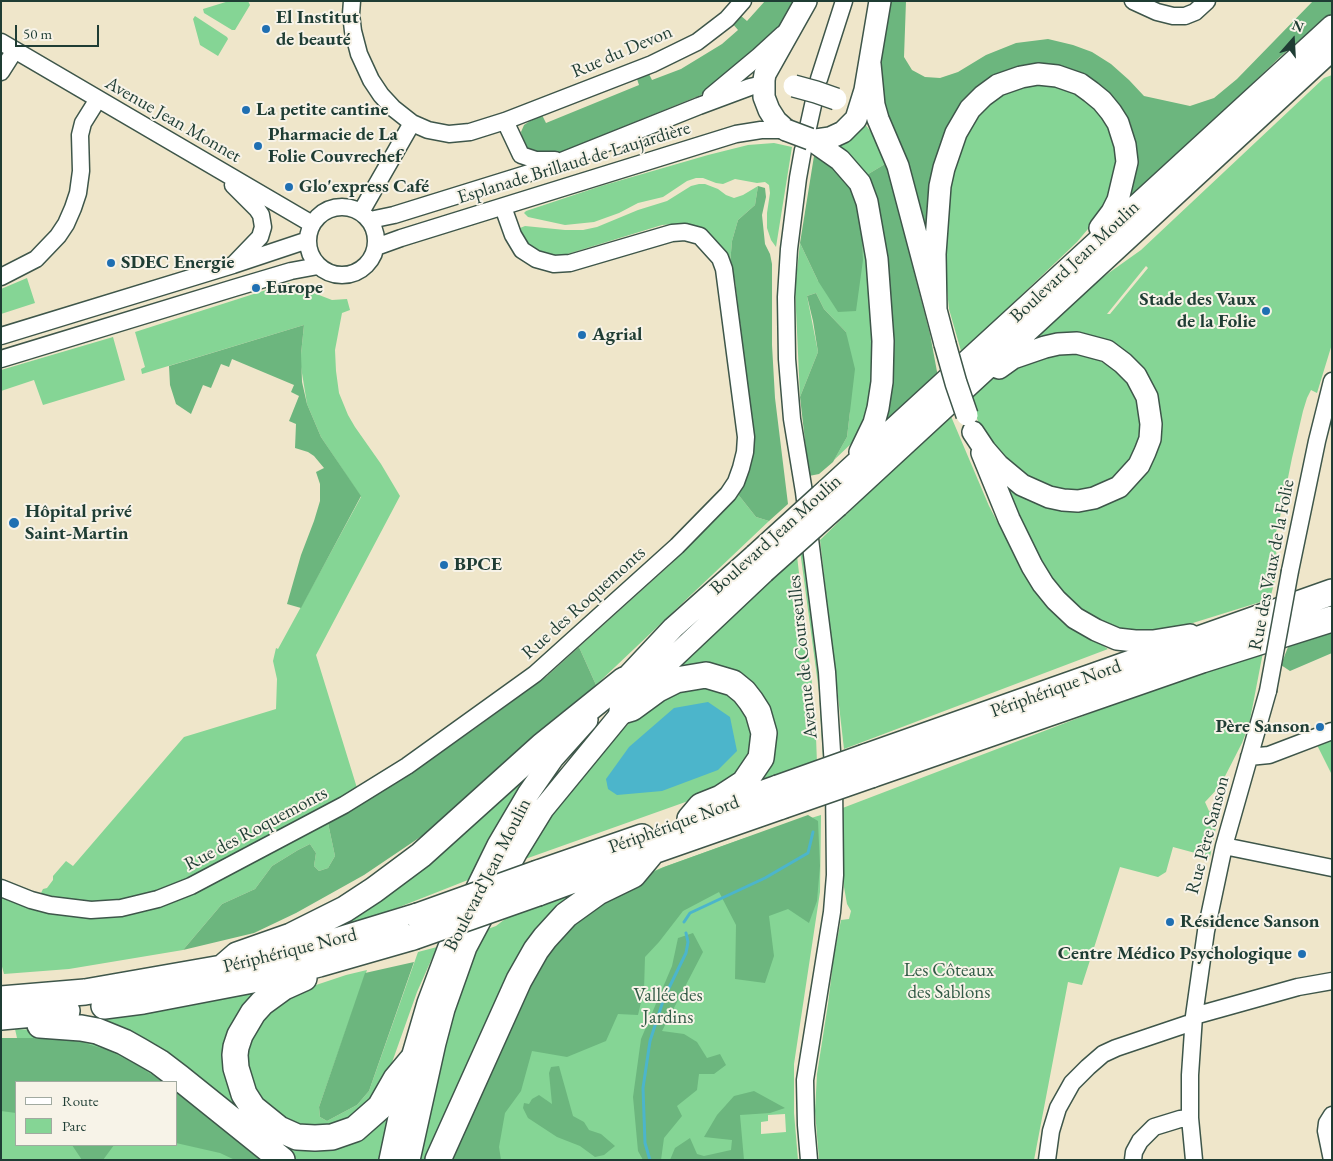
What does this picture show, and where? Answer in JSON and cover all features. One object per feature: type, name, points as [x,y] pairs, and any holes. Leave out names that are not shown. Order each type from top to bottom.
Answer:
[{"type":"highway","name":"Périphérique Nord","points":[[538,883],[653,851],[780,797],[868,766],[1215,632],[1332,592]]},
{"type":"highway","name":"Périphérique Nord","points":[[868,766],[1332,619]]},
{"type":"highway","points":[[622,712],[632,708],[658,689],[676,680],[706,674],[733,683],[751,701],[762,724],[764,742],[761,758],[744,783],[721,798],[701,806],[690,819]]},
{"type":"highway","points":[[222,968],[237,955],[291,936],[345,909],[393,877],[421,855],[542,746],[624,680]]},
{"type":"highway","name":"Périphérique Nord","points":[[1,1017],[144,1001],[263,978],[336,959],[416,926],[538,883],[690,819],[780,797]]},
{"type":"highway","points":[[438,1160],[519,980],[545,938],[578,905],[617,882],[633,875],[653,851]]},
{"type":"highway","name":"Périphérique Nord","points":[[1,999],[85,992],[222,968],[416,926]]},
{"type":"highway","points":[[336,959],[322,973],[284,987],[262,1003],[253,1013],[240,1035],[235,1055],[236,1068],[240,1085],[253,1108],[279,1130],[288,1134],[315,1138],[344,1134],[355,1129],[380,1107],[396,1079],[411,1061]]},
{"type":"highway","points":[[1,1017],[29,1024],[97,1031],[124,1042],[166,1068],[282,1160]]},
{"type":"main road","points":[[800,136],[830,138],[843,132],[850,126],[859,112],[870,64],[880,1]]},
{"type":"main road","points":[[802,8],[765,74],[763,84],[764,97],[768,110],[800,136],[840,160],[852,172],[860,183],[867,202],[877,258],[883,341],[882,382],[874,423],[856,461]]},
{"type":"main road","name":"Boulevard Jean Moulin","points":[[409,1160],[424,1087],[438,1035],[466,947],[520,846],[543,809],[574,770],[622,712],[821,494],[1332,26]]},
{"type":"main road","points":[[759,564],[838,506],[1332,50]]},
{"type":"main road","points":[[870,64],[874,105],[898,166],[956,383],[970,424],[1009,519],[1032,566],[1056,600],[1076,618],[1096,630],[1117,638],[1153,641],[1215,632]]},
{"type":"main road","points":[[936,310],[935,254],[940,186],[956,133],[970,109],[983,96],[998,85],[1021,77],[1038,74],[1057,76],[1085,88],[1102,100],[1111,112],[1118,123],[1125,144],[1127,162],[1118,200],[1112,212],[1072,265]]},
{"type":"main road","points":[[763,84],[777,83],[794,86],[836,99],[859,112],[888,144]]},
{"type":"main road","points":[[953,399],[1013,358],[1045,347],[1077,343],[1107,352],[1123,362],[1136,376],[1147,397],[1151,424],[1150,439],[1139,465],[1119,487],[1094,498],[1078,501],[1049,497],[1022,485],[998,466],[970,424]]},
{"type":"main road","name":"Boulevard Jean Moulin","points":[[390,1160],[411,1061],[428,1003],[452,939],[498,846],[528,794],[553,758],[673,628],[759,564]]},
{"type":"street","name":"Rue du Devon","points":[[352,1],[353,31],[362,63],[371,80],[393,108],[412,123],[428,130],[449,134],[470,132],[505,121],[652,64],[697,42],[727,19],[743,1]]},
{"type":"street","points":[[820,79],[844,1]]},
{"type":"street","points":[[1133,1],[1157,12],[1173,16],[1185,16],[1195,12],[1208,1]]},
{"type":"street","points":[[699,106],[777,40],[802,8]]},
{"type":"street","name":"Avenue Jean Monnet","points":[[1,72],[8,46],[223,172],[310,232]]},
{"type":"street","name":"Esplanade Brillaud de Laujardière","points":[[365,216],[394,215],[499,183],[568,159],[699,106],[763,84]]},
{"type":"street","name":"Avenue de Courseulles","points":[[809,1160],[805,1117],[805,1080],[832,912],[835,875],[834,784],[827,672],[804,492],[792,419],[787,359],[786,297],[800,136],[815,96]]},
{"type":"street","points":[[1,277],[36,259],[58,236],[66,224],[78,193],[81,171],[80,135],[83,123],[98,99]]},
{"type":"street","points":[[505,121],[521,155],[536,160],[568,159]]},
{"type":"street","points":[[365,216],[412,123]]},
{"type":"street","name":"Esplanade Brillaud de Laujardière","points":[[376,247],[736,134],[756,131],[800,136]]},
{"type":"street","points":[[223,172],[230,182],[257,209],[263,227],[260,237],[233,265]]},
{"type":"street","name":"Rue des Roquemonts","points":[[1,888],[31,900],[50,905],[91,910],[122,908],[158,899],[191,886],[327,814],[407,766],[535,674],[678,546],[728,494],[736,482],[741,468],[746,437],[724,269],[720,258],[700,236],[685,232],[672,232],[570,263],[554,264],[536,259],[522,250],[513,235],[502,206]]},
{"type":"street","points":[[1,336],[233,265],[310,232],[325,211],[334,208],[343,207],[365,216],[376,232],[376,247],[368,265],[360,271],[342,276],[332,274],[318,266],[312,258],[309,250],[310,232]]},
{"type":"street","points":[[1,359],[291,271],[318,266]]},
{"type":"street","name":"Rue des Vaux de la Folie","points":[[1250,757],[1268,691],[1317,440],[1332,381]]},
{"type":"street","name":"Rue Père Sanson","points":[[1194,1160],[1190,1118],[1190,1075],[1194,1019],[1206,931],[1224,846],[1250,757],[1269,755],[1332,731]]},
{"type":"street","points":[[1224,846],[1332,868]]},
{"type":"street","points":[[1047,1160],[1051,1131],[1058,1108],[1072,1083],[1103,1054],[1194,1019],[1264,995],[1332,981]]},
{"type":"street","points":[[1332,1115],[1327,1123],[1326,1131],[1332,1160]]},
{"type":"street","points":[[1133,1160],[1134,1152],[1140,1141],[1154,1127],[1190,1118]]},
{"type":"green space","points":[[229,1],[248,1],[250,5],[235,30],[204,13],[203,9]]},
{"type":"green space","points":[[765,1],[798,1],[772,36],[744,62],[701,95],[554,155],[528,151],[524,145],[521,132],[524,125],[530,121],[542,115],[546,123],[639,85],[636,76],[648,72],[652,80],[681,69],[722,44],[738,30],[732,23],[740,15],[747,21]]},
{"type":"green space","points":[[887,1],[906,1],[904,57],[912,70],[925,77],[940,78],[958,72],[986,55],[1016,43],[1048,39],[1092,52],[1111,64],[1144,96],[1190,106],[1214,98],[1237,79],[1313,1],[1332,1],[1332,13],[1281,56],[1123,208],[1135,149],[1130,122],[1113,101],[1063,70],[958,111],[930,253],[877,84]]},
{"type":"green space","points":[[195,16],[227,37],[228,39],[218,56],[200,45],[193,19]]},
{"type":"green space","points":[[1332,75],[1332,344],[1317,393],[1311,390],[1303,411],[1278,527],[1272,541],[1275,542],[1278,568],[1270,599],[1167,631],[1127,631],[1098,621],[1076,606],[1056,588],[1007,494],[1016,488],[1109,500],[1156,445],[1130,356],[1020,346],[1075,297],[1141,250],[1324,78]],"holes":[[[1146,266],[1148,268],[1110,314],[1107,314]]]},
{"type":"green space","points":[[1065,83],[1113,122],[1120,154],[1115,191],[1104,210],[1077,242],[961,351],[949,309],[944,260],[949,181],[961,142],[980,108],[1010,86]]},
{"type":"green space","points":[[863,122],[882,149],[885,164],[865,176],[831,145]]},
{"type":"green space","points":[[774,143],[792,147],[776,247],[771,240],[767,228],[770,193],[769,185],[765,182],[757,183],[735,179],[723,184],[703,178],[696,178],[687,181],[663,197],[638,203],[619,213],[594,222],[565,225],[528,217],[524,213],[601,186],[708,155],[748,145]]},
{"type":"green space","points":[[814,156],[838,166],[862,206],[863,260],[856,311],[838,312],[818,281],[800,243]]},
{"type":"green space","points":[[885,164],[901,209],[938,377],[872,439],[887,394],[865,176]]},
{"type":"green space","points":[[705,184],[718,189],[734,198],[758,186],[755,205],[738,220],[732,241],[730,264],[722,248],[708,233],[685,225],[662,225],[561,256],[546,255],[531,248],[519,235],[520,228],[525,226],[565,230],[583,230],[597,227],[638,210],[667,201],[691,186]]},
{"type":"green space","points":[[758,186],[765,188],[766,197],[762,215],[765,244],[772,264],[772,345],[775,398],[788,504],[769,521],[756,517],[737,493],[749,470],[752,451],[751,414],[735,281],[730,264],[732,241],[738,220],[755,205]]},
{"type":"green space","points":[[862,206],[875,313],[873,392],[865,421],[854,441],[834,460],[847,437],[850,411],[846,332],[824,309],[816,293],[807,296],[818,352],[800,397],[795,288],[800,243],[818,281],[863,260]]},
{"type":"green space","points":[[27,278],[35,303],[1,314],[1,289]]},
{"type":"green space","points":[[288,283],[332,300],[347,299],[350,310],[342,313],[335,350],[339,393],[355,427],[381,464],[400,496],[316,655],[357,788],[228,860],[156,892],[102,902],[77,902],[40,895],[66,861],[73,866],[184,737],[276,709],[277,679],[273,661],[276,648],[278,649],[361,497],[321,437],[307,404],[301,367],[304,325],[142,374],[141,369],[145,367],[135,332]]},
{"type":"green space","points":[[816,293],[824,309],[846,332],[855,369],[847,437],[833,462],[819,474],[809,476],[800,397],[818,352],[807,296]]},
{"type":"green space","points":[[304,325],[301,354],[302,382],[307,404],[321,437],[361,496],[301,608],[287,604],[301,555],[320,501],[320,484],[316,472],[324,468],[314,456],[295,448],[296,424],[289,421],[299,396],[291,392],[294,385],[232,359],[229,367],[221,364],[211,388],[203,385],[191,414],[176,404],[170,385],[169,366]]},
{"type":"green space","points":[[113,337],[125,380],[43,405],[34,380],[1,391],[1,370]]},
{"type":"green space","points":[[1048,353],[1090,355],[1124,375],[1139,408],[1139,443],[1122,472],[1095,491],[1068,497],[1034,485],[1001,461],[981,430],[969,395],[1013,365]]},
{"type":"green space","points":[[950,414],[989,506],[1026,576],[1054,614],[1108,649],[844,749],[820,540]]},
{"type":"green space","points":[[737,493],[756,517],[769,521],[596,685],[579,647],[671,564]]},
{"type":"green space","points":[[802,549],[817,653],[826,759],[823,759],[819,692],[800,551]]},
{"type":"green space","points":[[797,556],[815,709],[817,764],[794,774],[751,783],[763,710],[678,673],[681,659]]},
{"type":"green space","points":[[1332,630],[1332,653],[1290,671],[1281,665],[1288,647],[1305,636]]},
{"type":"green space","points":[[579,647],[596,685],[447,819],[364,875],[296,913],[254,933],[183,950],[222,904],[255,889],[272,866],[298,850],[310,844],[316,853],[314,866],[319,871],[328,868],[335,856],[328,823],[405,777],[473,730],[547,676]]},
{"type":"green space","name":"Les Côteaux des Sablons","points":[[1264,647],[1249,725],[1220,786],[1205,802],[1209,811],[1220,807],[1210,857],[1173,847],[1166,872],[1158,877],[1120,867],[1082,985],[1068,982],[1034,1160],[819,1160],[815,1111],[817,1074],[834,955],[841,920],[849,919],[851,911],[847,904],[844,887],[840,809]]},
{"type":"green space","points":[[714,685],[739,701],[755,731],[746,766],[722,789],[514,863],[547,817],[615,737],[643,710],[669,691]]},
{"type":"green space","points":[[1332,740],[1332,775],[1317,745]]},
{"type":"green space","points":[[547,747],[473,878],[374,917],[326,932]]},
{"type":"green space","points":[[808,815],[818,821],[820,866],[817,901],[809,923],[788,909],[769,916],[774,956],[765,983],[735,979],[736,925],[719,892],[683,911],[645,957],[644,990],[638,1015],[618,1014],[606,1041],[567,1057],[532,1051],[521,1091],[505,1113],[499,1147],[501,1160],[442,1160],[522,984],[588,903],[664,867]]},
{"type":"green space","name":"Vallée des Jardins","points":[[821,815],[820,892],[794,1064],[794,1113],[798,1160],[442,1160],[618,886],[661,868],[742,839]],"holes":[[[785,1114],[786,1132],[761,1134],[761,1122],[768,1121],[768,1115]]]},
{"type":"green space","points":[[328,823],[335,856],[328,868],[319,871],[314,866],[316,853],[310,844],[298,850],[272,866],[255,889],[222,904],[183,950],[69,969],[4,974],[1,963],[1,895],[67,914],[206,887]]},
{"type":"green space","points":[[571,893],[575,901],[432,1160],[416,1160],[441,1049],[477,947],[485,930],[496,926],[509,916]]},
{"type":"green space","points":[[693,933],[703,952],[662,1031],[684,1034],[697,1042],[707,1058],[720,1054],[726,1065],[714,1074],[699,1074],[697,1090],[677,1106],[682,1116],[664,1138],[661,1160],[643,1160],[638,1151],[633,1097],[641,1039],[672,966],[678,938]]},
{"type":"green space","points":[[437,947],[417,992],[384,1085],[353,1120],[311,1130],[269,1111],[249,1081],[245,1054],[256,1025],[286,995],[367,970],[319,1107],[320,1117],[327,1121],[357,1105],[369,1091],[418,952]]},
{"type":"green space","points":[[414,962],[369,1091],[357,1105],[327,1121],[320,1117],[319,1107],[365,973]]},
{"type":"green space","points":[[269,988],[232,1079],[310,1144],[392,1099],[381,1160],[294,1160],[91,1020]]},
{"type":"green space","points":[[15,1029],[61,1031],[100,1040],[174,1081],[15,1081],[15,1146],[178,1146],[178,1084],[272,1160],[1,1160],[1,1038],[17,1038]]},
{"type":"green space","points":[[1,1038],[75,1040],[108,1050],[137,1065],[161,1081],[15,1081],[15,1113],[1,1111]]},
{"type":"green space","points":[[559,1066],[573,1116],[584,1122],[589,1130],[601,1134],[615,1146],[604,1155],[595,1157],[580,1146],[557,1137],[528,1118],[523,1108],[524,1103],[529,1104],[532,1099],[539,1095],[552,1104],[549,1073],[551,1067]]},
{"type":"green space","points":[[754,1091],[785,1108],[770,1113],[740,1115],[744,1160],[670,1160],[675,1148],[690,1138],[697,1154],[704,1156],[731,1150],[732,1140],[704,1137],[717,1115],[734,1096]]},
{"type":"green space","points":[[178,1094],[262,1160],[235,1160],[220,1153],[178,1143]]},
{"type":"green space","points":[[73,1146],[113,1146],[103,1160],[82,1160]]},
{"type":"water","points":[[708,702],[730,717],[737,751],[718,770],[662,791],[617,795],[608,789],[606,779],[629,747],[674,708]]},
{"type":"waterway","points":[[684,922],[690,913],[765,878],[808,853],[813,832]]},
{"type":"waterway","points":[[650,1160],[645,1143],[643,1088],[650,1041],[664,998],[686,953],[688,942],[686,933]]},
{"type":"place","name":"El Institut de beauté","points":[[266,29]]},
{"type":"place","name":"La petite cantine","points":[[246,110]]},
{"type":"place","name":"Pharmacie de La Folie Couvrechef","points":[[258,146]]},
{"type":"place","name":"Glo'express Café","points":[[289,187]]},
{"type":"place","name":"SDEC Energie","points":[[111,263]]},
{"type":"place","name":"Europe","points":[[256,288]]},
{"type":"place","name":"Stade des Vaux de la Folie","points":[[1266,311]]},
{"type":"place","name":"Agrial","points":[[582,335]]},
{"type":"place","name":"Hôpital privé Saint-Martin","points":[[14,523]]},
{"type":"place","name":"BPCE","points":[[444,565]]},
{"type":"place","name":"Père Sanson","points":[[1320,727]]},
{"type":"place","name":"Résidence Sanson","points":[[1170,922]]},
{"type":"place","name":"Centre Médico Psychologique","points":[[1302,954]]}]
